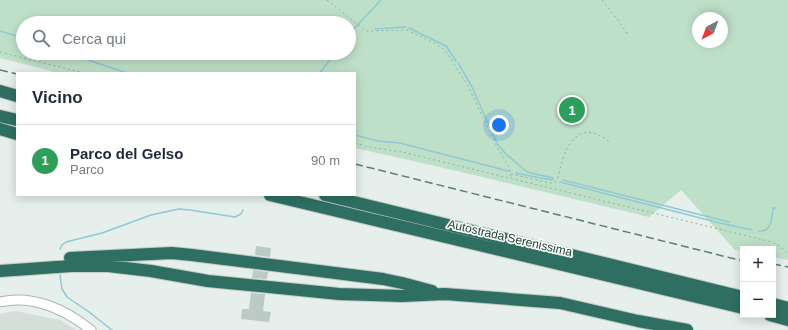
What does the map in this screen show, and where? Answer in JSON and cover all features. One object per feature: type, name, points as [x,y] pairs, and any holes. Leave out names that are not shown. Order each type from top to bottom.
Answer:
[{"type":"highway","points":[[0,91],[16,96]]},
{"type":"highway","points":[[0,116],[16,120]]},
{"type":"highway","points":[[0,129],[16,134]]},
{"type":"highway","points":[[0,137],[16,141]]},
{"type":"highway","name":"Autostrada Serenissima","points":[[274,196],[740,307]]},
{"type":"highway","name":"Autostrada Serenissima","points":[[329,196],[740,296]]},
{"type":"highway","points":[[0,262],[172,253],[390,280],[445,294]]},
{"type":"highway","points":[[0,271],[71,266],[108,266],[151,271],[208,281],[339,294],[394,296],[445,294],[560,303],[638,321],[687,330]]},
{"type":"highway","points":[[515,300],[654,330]]},
{"type":"highway","points":[[776,305],[788,308]]},
{"type":"highway","points":[[776,317],[788,320]]},
{"type":"street","points":[[0,302],[14,300],[45,304],[74,318],[91,330]]},
{"type":"path","points":[[327,0],[347,16]]},
{"type":"path","points":[[602,0],[629,36]]},
{"type":"path","points":[[356,23],[367,31],[407,30],[434,42],[445,50],[468,86],[498,149],[509,167],[511,178]]},
{"type":"path","points":[[0,52],[16,56]]},
{"type":"path","points":[[32,60],[80,72]]},
{"type":"path","points":[[510,174],[555,183],[566,150],[578,135],[590,132],[611,143]]},
{"type":"path","points":[[356,143],[369,147],[402,152],[772,242],[788,254]]},
{"type":"shaded area","points":[[15,311],[60,320],[76,330],[0,330],[0,314]]},
{"type":"green space","points":[[0,0],[788,0],[788,260],[776,258],[776,246],[740,246],[740,251],[735,250],[681,190],[649,217],[356,148],[356,72],[54,72],[0,58]]},
{"type":"building","points":[[256,246],[271,248],[270,257],[255,255]]},
{"type":"building","points":[[253,270],[268,272],[267,279],[252,278]]},
{"type":"building","points":[[251,293],[265,294],[263,311],[271,312],[269,322],[241,319],[242,309],[249,309]]},
{"type":"waterway","points":[[356,27],[381,0]]},
{"type":"waterway","points":[[375,29],[406,27]]},
{"type":"waterway","points":[[409,28],[446,46],[456,61]]},
{"type":"waterway","points":[[0,31],[16,36]]},
{"type":"waterway","points":[[88,60],[124,72]]},
{"type":"waterway","points":[[321,72],[330,60]]},
{"type":"waterway","points":[[458,63],[471,85],[498,145],[527,172],[553,178]]},
{"type":"waterway","points":[[356,135],[378,141],[400,143],[508,171]]},
{"type":"waterway","points":[[516,173],[553,180]]},
{"type":"waterway","points":[[563,180],[729,222]]},
{"type":"waterway","points":[[560,182],[752,230]]},
{"type":"waterway","points":[[759,231],[763,231],[769,227],[772,219],[773,208],[776,208]]},
{"type":"waterway","points":[[60,249],[66,242],[102,233],[151,215],[179,209],[235,217],[241,214],[243,210]]},
{"type":"waterway","points":[[60,275],[62,289],[67,297],[112,330]]},
{"type":"railway","points":[[0,70],[16,74]]},
{"type":"railway","points":[[356,164],[740,260]]},
{"type":"railway","points":[[776,265],[788,267]]},
{"type":"place","name":"Parco del Gelso","points":[[572,110]]}]
